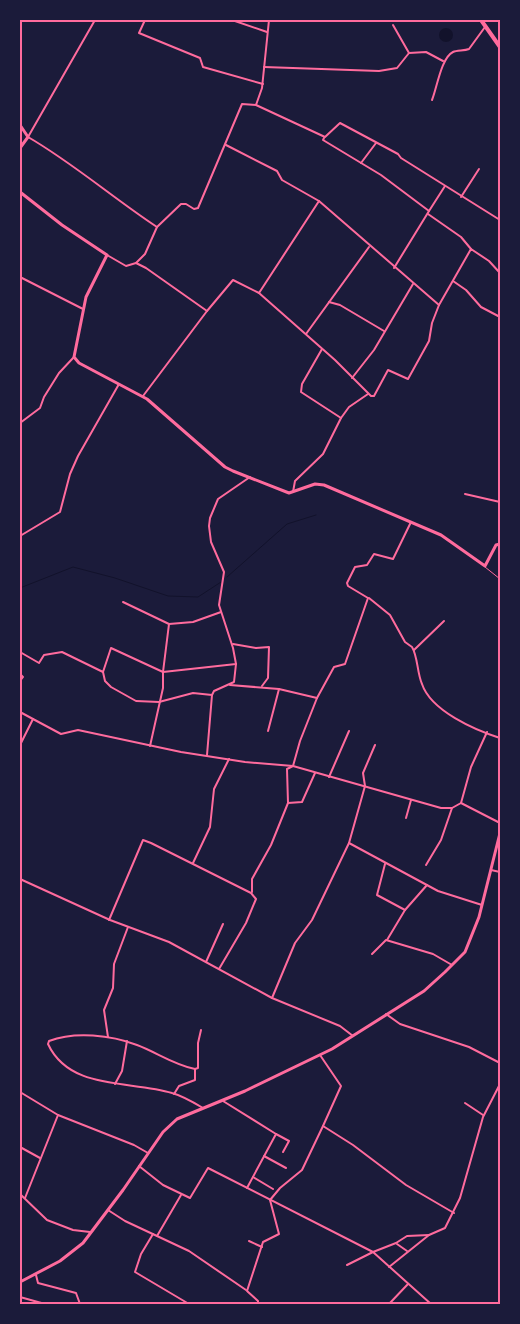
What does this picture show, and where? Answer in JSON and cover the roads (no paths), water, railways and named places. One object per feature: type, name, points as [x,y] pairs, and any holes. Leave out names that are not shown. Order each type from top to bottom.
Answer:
[{"type":"highway","points":[[481,20],[500,47]]},
{"type":"main road","points":[[20,125],[28,137],[20,148]]},
{"type":"main road","points":[[20,192],[62,225],[107,255],[89,290],[83,309],[74,357],[84,366],[143,396],[225,467],[285,492],[293,492],[315,484],[324,485],[452,541],[485,566],[496,546],[500,544]]},
{"type":"main road","points":[[20,1282],[60,1261],[83,1242],[163,1132],[176,1119],[223,1101],[320,1056],[424,991],[452,965],[465,952],[482,904],[500,833]]},
{"type":"street","points":[[95,20],[28,137],[52,151],[119,202],[157,227]]},
{"type":"street","points":[[145,20],[139,33],[200,58],[203,67],[262,84]]},
{"type":"street","points":[[232,20],[267,32]]},
{"type":"street","points":[[256,105],[262,84],[268,20]]},
{"type":"street","points":[[393,24],[409,53]]},
{"type":"street","points":[[432,100],[444,61],[453,52],[469,49],[485,27]]},
{"type":"street","points":[[264,67],[379,71],[397,68],[409,53],[426,52],[444,61]]},
{"type":"street","points":[[136,264],[145,254],[157,227],[181,204],[186,204],[194,209],[198,208],[242,104],[256,105],[325,137]]},
{"type":"street","points":[[500,220],[461,197],[398,154],[340,123],[323,140],[381,175],[461,237],[500,273]]},
{"type":"street","points":[[361,163],[376,143]]},
{"type":"street","points":[[226,144],[277,171],[282,180],[318,201],[439,305]]},
{"type":"street","points":[[461,197],[479,169]]},
{"type":"street","points":[[394,268],[445,186]]},
{"type":"street","points":[[259,293],[318,201]]},
{"type":"street","points":[[306,334],[370,246]]},
{"type":"street","points":[[143,396],[207,311],[233,280],[259,293],[322,348],[368,394],[374,396],[388,370],[408,379],[429,341],[432,323],[439,305],[471,248]]},
{"type":"street","points":[[107,255],[126,266],[136,264],[146,268],[207,311]]},
{"type":"street","points":[[20,277],[83,309]]},
{"type":"street","points":[[452,280],[466,290],[481,307],[500,317]]},
{"type":"street","points":[[352,378],[385,331],[413,284]]},
{"type":"street","points":[[329,302],[340,305],[385,331]]},
{"type":"street","points":[[322,348],[302,384],[301,392],[341,418]]},
{"type":"street","points":[[20,423],[40,408],[44,396],[59,373],[74,357]]},
{"type":"street","points":[[20,540],[20,536],[60,512],[70,474],[78,456],[120,383]]},
{"type":"street","points":[[293,492],[295,481],[323,454],[341,418],[349,407],[368,394]]},
{"type":"street","points":[[230,685],[236,675],[236,664],[218,599],[224,572],[210,537],[210,518],[222,494],[250,477]]},
{"type":"street","points":[[465,494],[500,502]]},
{"type":"street","points":[[411,522],[392,559],[374,554],[367,564],[354,569],[347,585],[390,615],[405,642],[414,650],[421,683],[432,700],[449,714],[500,738]]},
{"type":"street","points":[[252,893],[252,879],[272,846],[288,803],[288,770],[293,766],[316,698],[334,667],[344,664],[368,598]]},
{"type":"street","points":[[123,602],[169,624],[193,622],[221,612]]},
{"type":"street","points":[[414,650],[444,621]]},
{"type":"street","points":[[150,746],[163,688],[169,624]]},
{"type":"street","points":[[232,644],[256,648],[269,647],[268,678],[262,686]]},
{"type":"street","points":[[212,695],[193,693],[159,702],[127,698],[105,681],[103,672],[111,648],[163,672],[236,664]]},
{"type":"street","points":[[20,652],[39,663],[44,655],[62,652],[103,672]]},
{"type":"street","points":[[20,674],[23,677],[20,681]]},
{"type":"street","points":[[207,756],[212,695],[214,691],[230,685],[262,686],[316,698]]},
{"type":"street","points":[[268,731],[279,689]]},
{"type":"street","points":[[20,712],[57,733],[78,730],[207,756],[293,766],[441,808],[452,808],[461,803],[471,767],[487,732]]},
{"type":"street","points":[[20,745],[33,719]]},
{"type":"street","points":[[328,776],[349,731]]},
{"type":"street","points":[[272,998],[295,943],[312,920],[349,842],[365,786],[363,773],[375,745]]},
{"type":"street","points":[[194,863],[210,827],[214,789],[229,759]]},
{"type":"street","points":[[288,803],[302,802],[315,773]]},
{"type":"street","points":[[406,818],[412,800]]},
{"type":"street","points":[[461,803],[500,823]]},
{"type":"street","points":[[426,865],[442,840],[452,808]]},
{"type":"street","points":[[110,920],[143,840],[194,863],[221,880],[252,893],[256,898],[246,923],[218,968]]},
{"type":"street","points":[[349,842],[438,891],[482,904]]},
{"type":"street","points":[[386,862],[377,895],[405,910]]},
{"type":"street","points":[[490,870],[500,872]]},
{"type":"street","points":[[20,879],[128,928],[169,942],[272,998],[340,1026],[353,1036]]},
{"type":"street","points":[[372,954],[386,940],[405,910],[427,884]]},
{"type":"street","points":[[206,962],[223,924]]},
{"type":"street","points":[[108,1037],[104,1010],[113,988],[114,964],[128,928]]},
{"type":"street","points":[[386,940],[433,954],[452,965]]},
{"type":"street","points":[[386,1014],[400,1024],[469,1047],[500,1062]]},
{"type":"street","points":[[194,1069],[198,1068],[199,1064],[198,1043],[201,1030]]},
{"type":"street","points":[[194,1069],[127,1041],[108,1037],[58,1038],[49,1041],[48,1044],[58,1062],[74,1072],[115,1084],[174,1094],[203,1108]]},
{"type":"street","points":[[115,1084],[122,1071],[127,1041]]},
{"type":"street","points":[[270,1200],[280,1188],[302,1170],[341,1086],[320,1056]]},
{"type":"street","points":[[174,1094],[179,1086],[195,1080],[194,1069]]},
{"type":"street","points":[[389,1267],[429,1235],[445,1228],[454,1213],[483,1115],[500,1084]]},
{"type":"street","points":[[20,1092],[58,1114],[134,1145],[148,1153]]},
{"type":"street","points":[[223,1101],[289,1141],[283,1152]]},
{"type":"street","points":[[465,1103],[483,1115]]},
{"type":"street","points":[[25,1198],[58,1114]]},
{"type":"street","points":[[323,1126],[406,1185],[454,1213]]},
{"type":"street","points":[[247,1188],[276,1134]]},
{"type":"street","points":[[20,1147],[40,1158]]},
{"type":"street","points":[[264,1156],[286,1168]]},
{"type":"street","points":[[139,1166],[163,1185],[190,1198],[208,1168],[373,1252],[431,1304]]},
{"type":"street","points":[[253,1177],[273,1189]]},
{"type":"street","points":[[20,1194],[47,1220],[73,1230],[92,1232]]},
{"type":"street","points":[[158,1236],[182,1194]]},
{"type":"street","points":[[247,1291],[263,1242],[279,1234],[270,1200]]},
{"type":"street","points":[[108,1210],[152,1234],[189,1251],[247,1291],[258,1301],[258,1304]]},
{"type":"street","points":[[152,1234],[141,1254],[135,1272],[189,1304]]},
{"type":"street","points":[[347,1265],[396,1243],[407,1236],[429,1235]]},
{"type":"street","points":[[248,1241],[262,1246]]},
{"type":"street","points":[[396,1243],[407,1251]]},
{"type":"street","points":[[36,1275],[38,1284],[76,1293],[80,1304]]},
{"type":"street","points":[[390,1304],[408,1284]]},
{"type":"street","points":[[20,1297],[33,1303],[45,1304]]},
{"type":"lane","points":[[485,566],[500,579]]},
{"type":"waterway","points":[[227,577],[287,524],[316,515]]},
{"type":"waterway","points":[[20,588],[73,567],[115,578],[168,596],[198,597],[221,582]]}]
